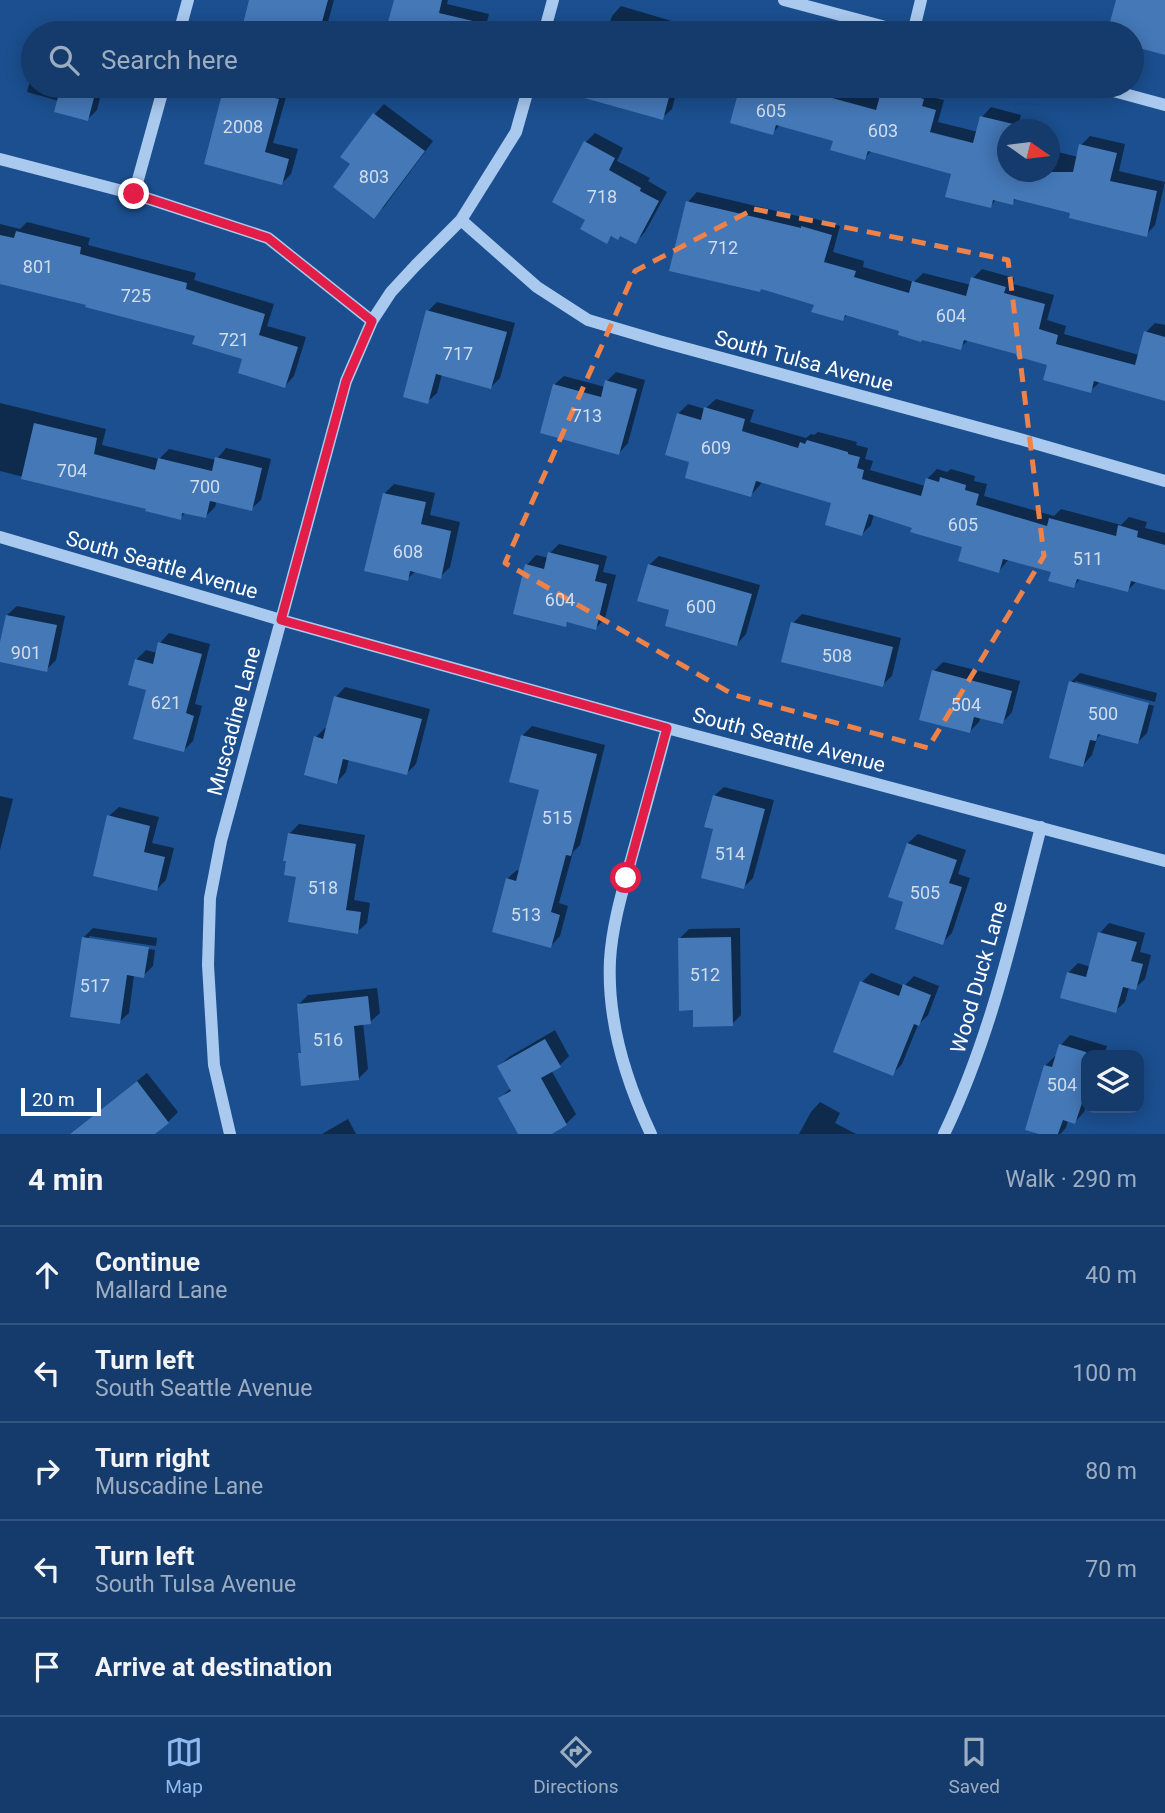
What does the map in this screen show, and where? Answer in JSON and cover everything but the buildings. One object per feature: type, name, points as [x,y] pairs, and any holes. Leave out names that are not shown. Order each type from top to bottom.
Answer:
[{"type":"street","points":[[182,21],[188,0]]},
{"type":"street","points":[[547,21],[553,0]]},
{"type":"street","points":[[784,0],[865,21]]},
{"type":"street","points":[[915,21],[921,0]]},
{"type":"street","points":[[134,194],[161,98]]},
{"type":"street","name":"Muscadine Lane","points":[[230,1134],[214,1065],[208,965],[211,898],[221,841],[346,381],[372,321],[391,292],[461,220],[516,132],[526,98]]},
{"type":"street","points":[[1137,98],[1165,106]]},
{"type":"street","points":[[0,159],[134,194],[268,238],[372,321]]},
{"type":"street","name":"South Tulsa Avenue","points":[[461,220],[537,287],[588,320],[1165,481]]},
{"type":"street","name":"South Seattle Avenue","points":[[0,537],[281,620],[667,728],[1165,861]]},
{"type":"street","points":[[651,1134],[619,1053],[611,1002],[610,959],[626,878],[667,728]]},
{"type":"street","name":"Wood Duck Lane","points":[[944,1134],[960,1102],[986,1029],[1041,827]]},
{"type":"highlighted area","points":[[754,209],[1008,260],[1044,556],[928,748],[734,695],[505,563],[635,271]]},
{"type":"route","points":[[134,194],[268,238],[372,321],[346,381],[281,620],[667,728],[626,878]]}]
